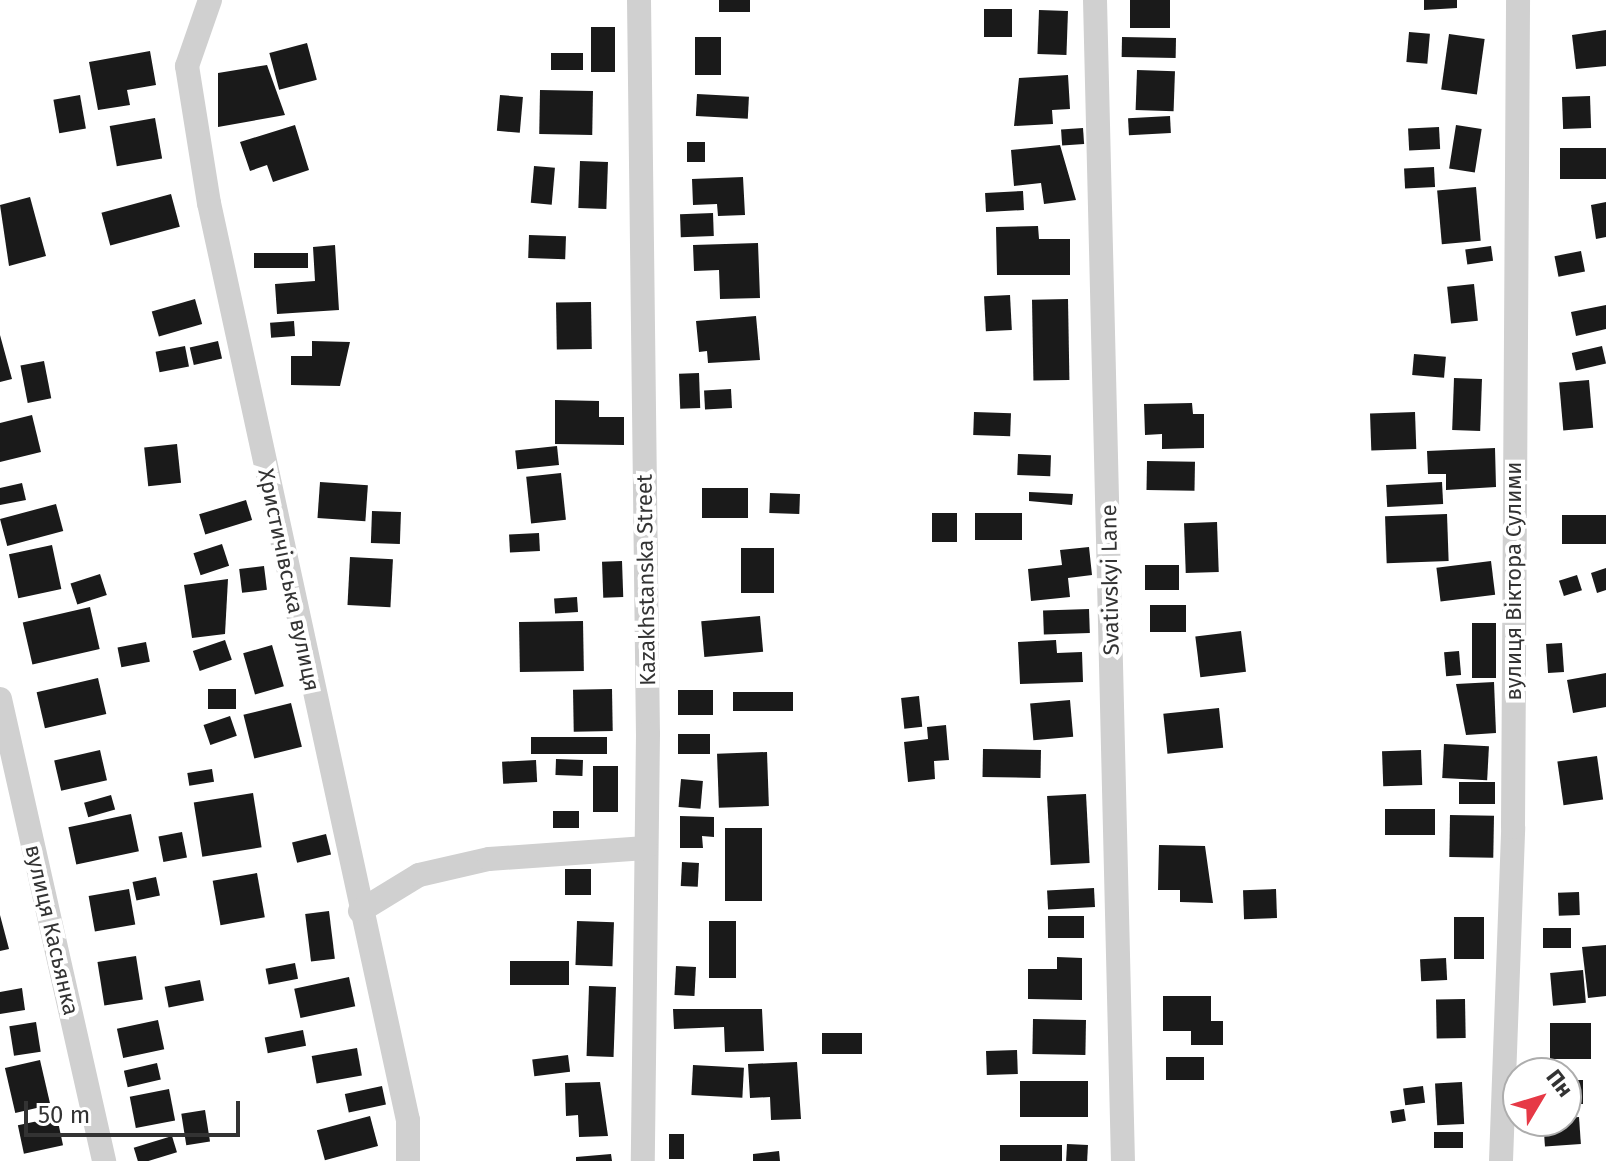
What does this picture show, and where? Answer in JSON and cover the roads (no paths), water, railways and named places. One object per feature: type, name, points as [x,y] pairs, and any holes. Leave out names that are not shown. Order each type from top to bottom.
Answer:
[{"type":"street","name":"Христичівська вулиця","points":[[210,0],[187,66],[209,203],[412,1140],[408,1161]]},
{"type":"street","name":"Kazakhstanska Street","points":[[639,0],[646,848],[643,1161]]},
{"type":"street","name":"Svativskyi Lane","points":[[1095,0],[1123,1161]]},
{"type":"street","name":"вулиця Віктора Сулими","points":[[1501,1161],[1513,827],[1518,0]]},
{"type":"street","name":"вулиця Касьянка","points":[[0,699],[104,1161]]},
{"type":"street","points":[[360,911],[419,875],[489,859],[646,848]]}]
